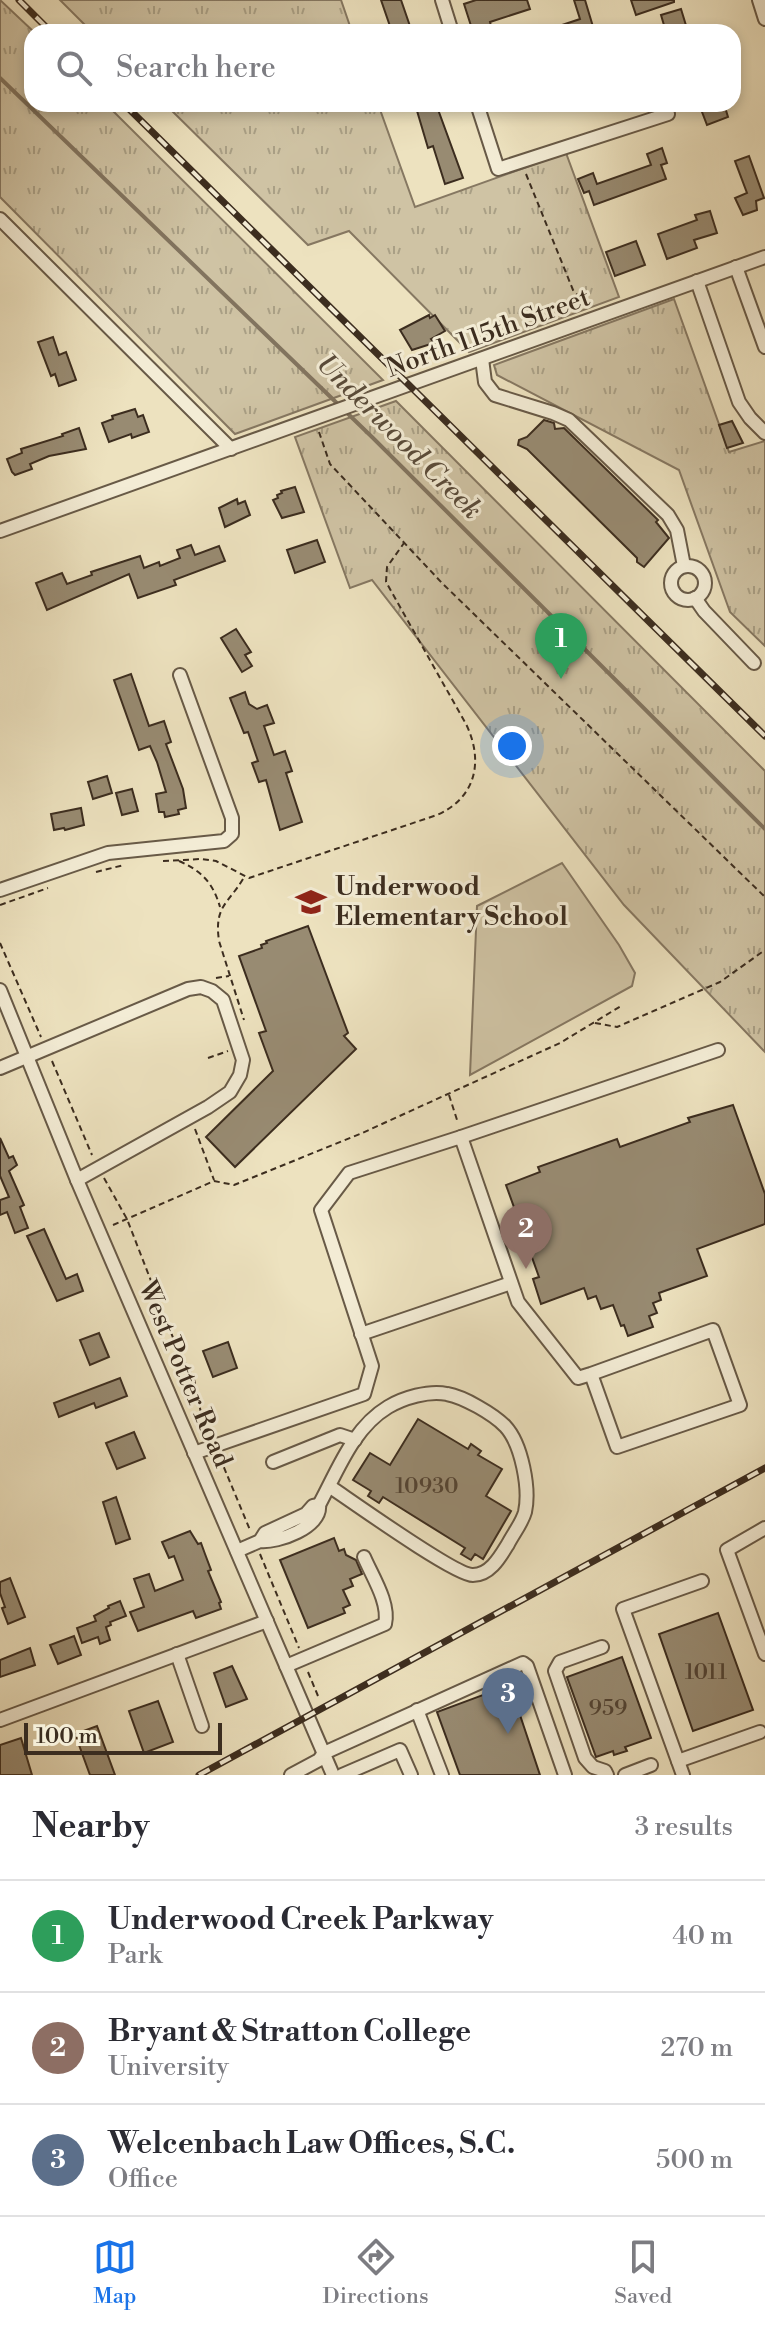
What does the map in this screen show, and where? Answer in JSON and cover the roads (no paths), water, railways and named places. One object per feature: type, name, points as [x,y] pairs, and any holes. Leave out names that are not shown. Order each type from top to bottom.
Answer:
[{"type":"street","points":[[442,0],[450,24]]},
{"type":"street","points":[[759,0],[765,19]]},
{"type":"street","points":[[480,112],[498,169],[668,114]]},
{"type":"street","points":[[0,219],[231,449]]},
{"type":"street","name":"North 115th Street","points":[[0,531],[765,257]]},
{"type":"street","points":[[736,267],[765,347]]},
{"type":"street","points":[[697,281],[739,402],[765,433]]},
{"type":"street","points":[[482,359],[485,382],[495,395],[569,420],[668,515],[677,530],[684,566]]},
{"type":"street","points":[[684,566],[695,567],[704,579],[704,589],[695,598],[688,600],[679,597],[671,587],[673,574],[684,566]]},
{"type":"street","points":[[695,598],[754,663]]},
{"type":"street","points":[[0,890],[108,853],[224,841],[232,834],[232,818],[180,675]]},
{"type":"street","points":[[0,1068],[188,989],[201,987],[223,1000],[243,1060],[240,1075],[230,1092],[77,1180]]},
{"type":"street","name":"West Potter Road","points":[[0,990],[77,1180],[333,1775]]},
{"type":"street","points":[[375,1418],[364,1394],[372,1366],[321,1210],[349,1173],[718,1050]]},
{"type":"street","points":[[462,1136],[518,1302],[578,1378],[713,1330],[740,1405],[617,1447],[591,1374]]},
{"type":"street","points":[[361,1334],[511,1283]]},
{"type":"street","points":[[194,1453],[364,1394]]},
{"type":"street","points":[[237,1551],[258,1542],[270,1542],[314,1522],[320,1512],[319,1505],[329,1486],[360,1431],[388,1407],[415,1396],[446,1394],[482,1409],[507,1428],[520,1456],[527,1490],[524,1515],[497,1563],[476,1576],[465,1574],[329,1486]]},
{"type":"street","points":[[273,1462],[340,1435],[355,1440]]},
{"type":"street","points":[[765,1528],[727,1550],[761,1632],[765,1654]]},
{"type":"street","points":[[286,1666],[385,1624],[387,1616],[382,1598],[364,1557]]},
{"type":"street","points":[[683,1775],[623,1609],[702,1581]]},
{"type":"street","points":[[0,1720],[267,1621]]},
{"type":"street","points":[[602,1647],[560,1662],[555,1671],[585,1758],[607,1775]]},
{"type":"street","points":[[177,1654],[202,1726]]},
{"type":"street","points":[[291,1775],[319,1760],[324,1753],[523,1663],[527,1666],[565,1775]]},
{"type":"street","points":[[417,1710],[442,1775]]},
{"type":"street","points":[[678,1761],[760,1732]]},
{"type":"street","points":[[342,1775],[400,1750],[411,1775]]},
{"type":"street","points":[[625,1775],[651,1765]]},
{"type":"waterway","name":"Underwood Creek","points":[[0,78],[24,101]]},
{"type":"waterway","name":"Underwood Creek","points":[[35,112],[372,437],[765,829]]},
{"type":"railway","points":[[19,0],[43,24]]},
{"type":"railway","points":[[132,112],[765,736]]},
{"type":"railway","points":[[199,1775],[765,1468]]},
{"type":"place","name":"Underwood Creek Parkway","points":[[561,679]]},
{"type":"place","name":"Underwood Elementary School","points":[[311,902]]},
{"type":"place","name":"Bryant & Stratton College","points":[[526,1269]]},
{"type":"place","name":"Welcenbach Law Offices, S.C.","points":[[508,1734]]}]
